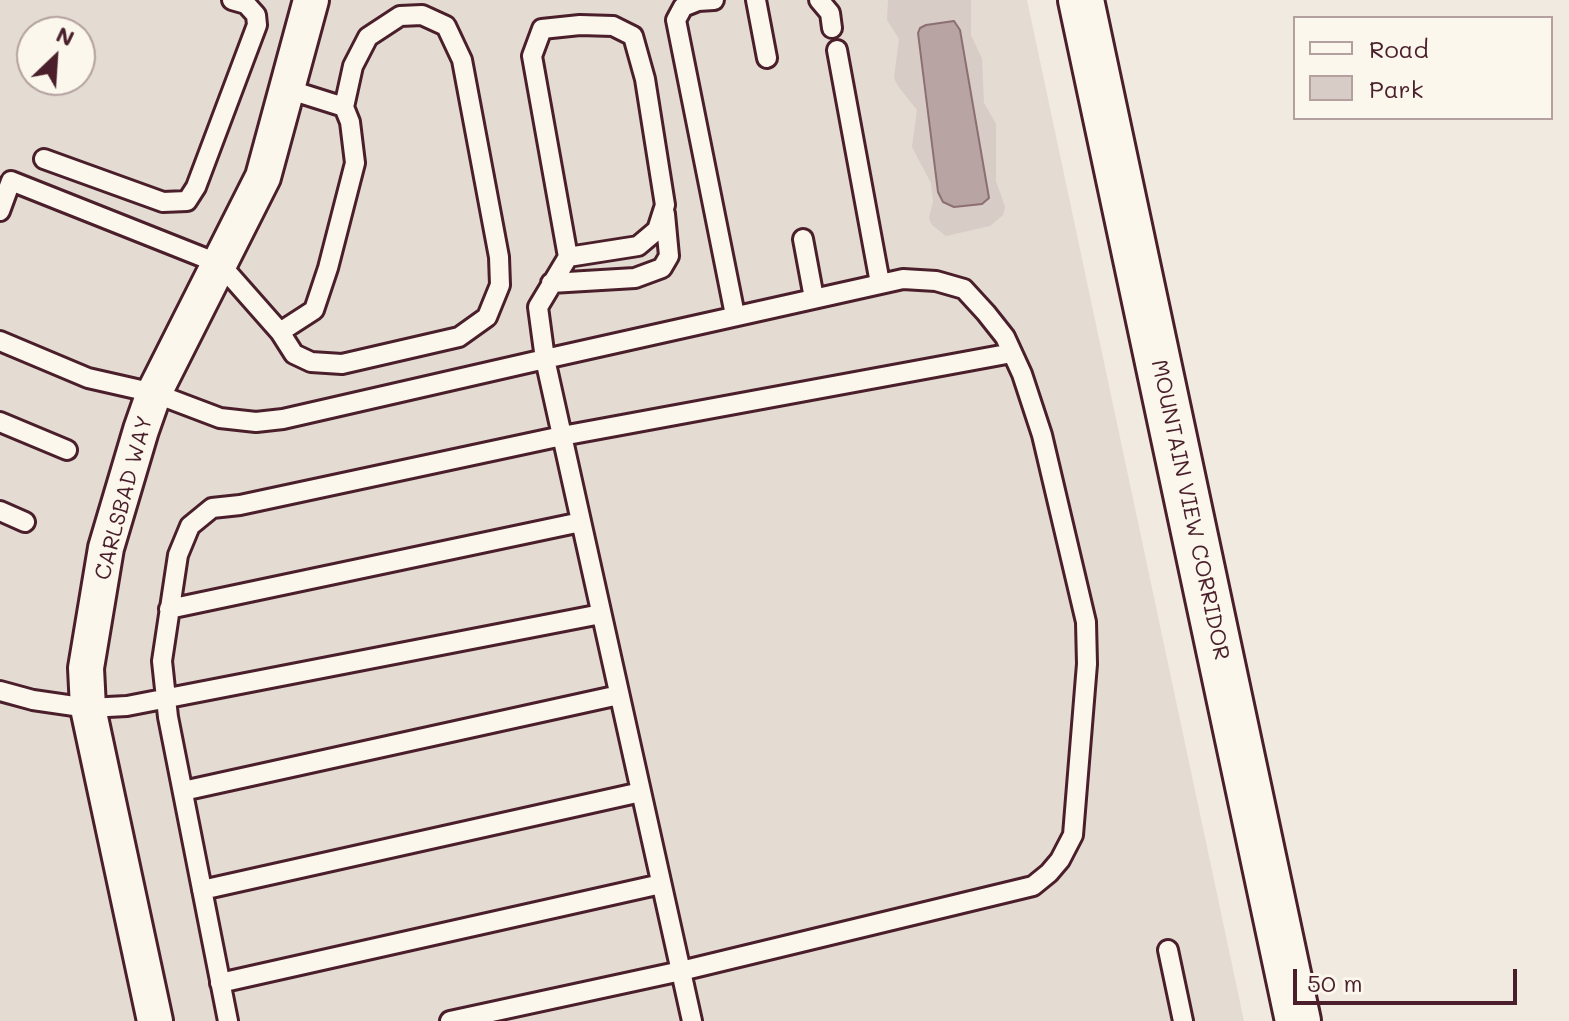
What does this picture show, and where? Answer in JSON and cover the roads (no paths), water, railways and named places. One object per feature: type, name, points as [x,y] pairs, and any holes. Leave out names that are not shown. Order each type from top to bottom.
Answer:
[{"type":"highway","name":"MOUNTAIN VIEW CORRIDOR","points":[[1081,0],[1298,1021]]},
{"type":"street","name":"CARLSBAD WAY","points":[[155,1021],[88,708],[86,668],[106,548],[154,393],[263,177],[311,0]]},
{"type":"lane","points":[[44,159],[163,202],[187,201],[196,187],[257,25],[256,15],[246,4],[232,0]]},
{"type":"lane","points":[[714,0],[698,1],[683,7],[676,20],[735,315]]},
{"type":"lane","points":[[756,0],[767,58]]},
{"type":"lane","points":[[819,0],[830,13],[832,28]]},
{"type":"lane","points":[[0,211],[6,179],[220,264],[280,332],[294,354],[311,362],[342,364],[459,337],[487,317],[500,285],[499,257],[462,60],[446,26],[422,15],[400,16],[368,37],[353,66],[344,107],[350,122],[355,163],[328,268],[314,310],[280,332]]},
{"type":"lane","points":[[551,283],[635,278],[662,268],[669,256],[665,205],[645,79],[633,36],[613,26],[542,29],[532,56],[568,257],[551,283],[538,307],[545,359],[692,1021]]},
{"type":"lane","points":[[837,50],[880,283]]},
{"type":"lane","points":[[287,89],[344,107]]},
{"type":"lane","points":[[568,257],[638,246],[657,230],[665,205]]},
{"type":"lane","points":[[803,239],[814,298]]},
{"type":"lane","points":[[0,341],[88,378],[154,393],[220,418],[256,422],[283,419],[903,279],[936,281],[964,289],[1005,337],[1022,374],[1042,435],[1086,622],[1087,664],[1073,835],[1055,867],[1033,886],[681,971],[450,1021]]},
{"type":"lane","points":[[228,1021],[166,700],[162,661],[178,555],[190,526],[212,508],[240,505],[562,436],[1012,353]]},
{"type":"lane","points":[[0,422],[67,450]]},
{"type":"lane","points":[[0,511],[25,522]]},
{"type":"lane","points":[[169,609],[581,522]]},
{"type":"lane","points":[[0,691],[33,700],[88,708],[166,700],[601,614]]},
{"type":"lane","points":[[183,791],[619,695]]},
{"type":"lane","points":[[202,890],[641,792]]},
{"type":"lane","points":[[220,983],[661,884]]},
{"type":"lane","points":[[1168,950],[1183,1021]]}]
